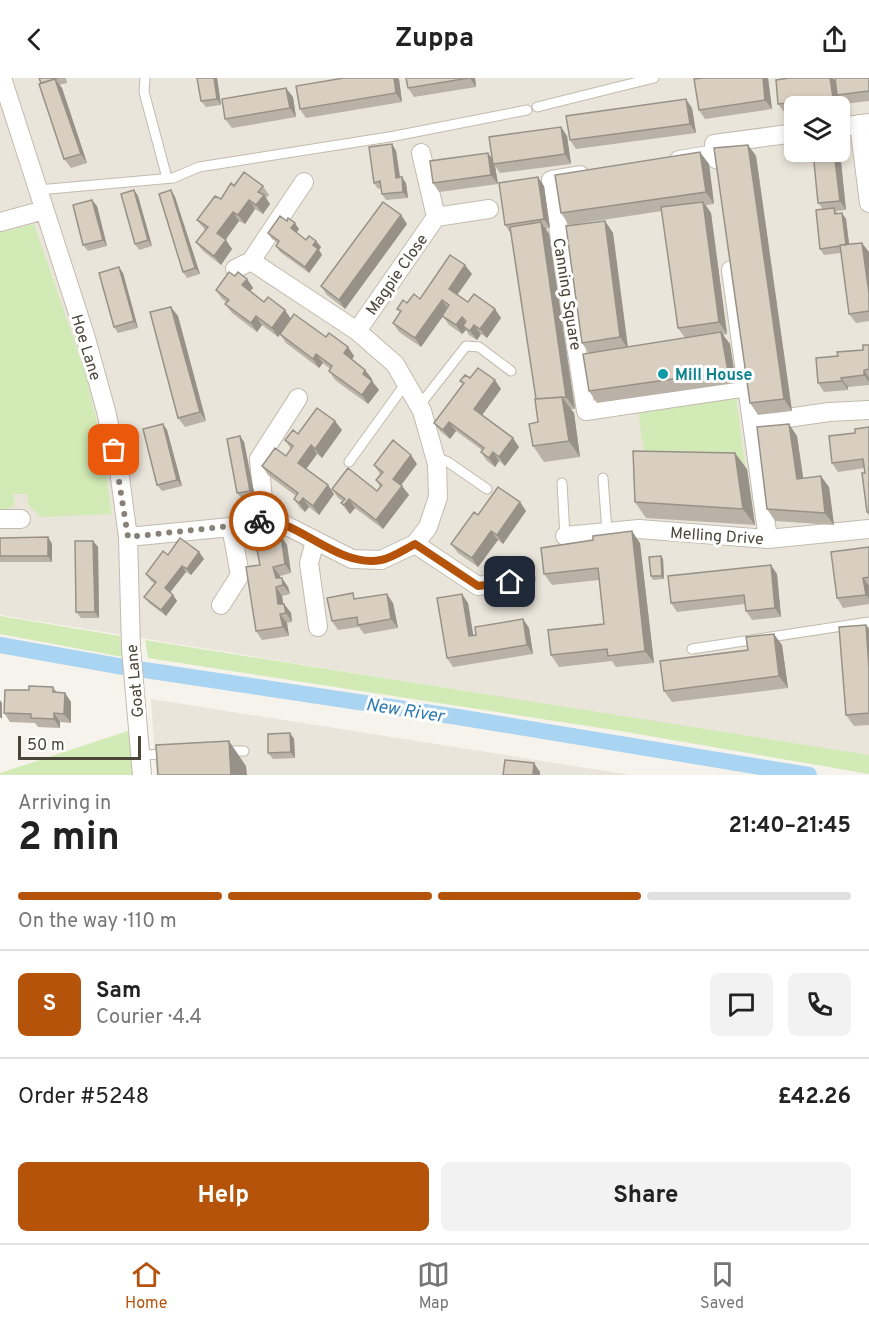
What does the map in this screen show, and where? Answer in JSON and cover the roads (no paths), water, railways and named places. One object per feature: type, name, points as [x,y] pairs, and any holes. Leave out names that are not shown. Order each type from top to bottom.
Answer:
[{"type":"street","name":"Hoe Lane","points":[[2,78],[85,335],[106,411],[119,470],[128,537],[131,624]]},
{"type":"street","points":[[864,123],[869,203]]},
{"type":"street","points":[[719,177],[714,144],[784,134]]},
{"type":"street","name":"Magpie Close","points":[[421,153],[436,217]]},
{"type":"street","points":[[657,163],[715,154]]},
{"type":"street","name":"Canning Square","points":[[598,172],[550,180],[586,411],[747,387]]},
{"type":"street","name":"Magpie Close","points":[[304,182],[243,265],[357,332],[394,364],[419,405],[437,464],[438,497],[428,527],[415,544]]},
{"type":"street","name":"Magpie Close","points":[[357,332],[436,217],[489,208]]},
{"type":"street","points":[[0,222],[44,210]]},
{"type":"street","points":[[728,247],[768,539]]},
{"type":"street","points":[[265,520],[259,459],[298,398]]},
{"type":"street","points":[[753,423],[828,412],[869,411]]},
{"type":"street","points":[[0,519],[21,519]]},
{"type":"street","points":[[128,537],[265,520],[285,525],[352,559],[381,560],[415,544],[478,586],[526,579]]},
{"type":"street","points":[[221,605],[240,575],[231,526]]},
{"type":"street","name":"Melling Drive","points":[[565,536],[639,529],[768,539],[869,529]]},
{"type":"street","points":[[315,541],[309,563],[318,627]]},
{"type":"street","name":"Goat Lane","points":[[131,624],[142,775]]},
{"type":"lane","points":[[145,78],[144,92],[167,178]]},
{"type":"lane","points":[[38,190],[173,178],[199,167],[395,136],[532,108],[654,78]]},
{"type":"lane","points":[[419,405],[466,346],[479,347],[511,371]]},
{"type":"lane","points":[[349,462],[405,383]]},
{"type":"lane","points":[[435,457],[448,462],[487,489]]},
{"type":"lane","points":[[603,478],[607,532]]},
{"type":"lane","points":[[562,483],[565,536]]},
{"type":"lane","points":[[692,649],[869,622]]},
{"type":"lane","points":[[211,752],[244,751]]},
{"type":"lane","points":[[141,755],[178,753]]},
{"type":"waterway","name":"New River","points":[[0,645],[118,666],[458,717],[809,775]]},
{"type":"place","name":"Mill House","points":[[663,374]]}]
